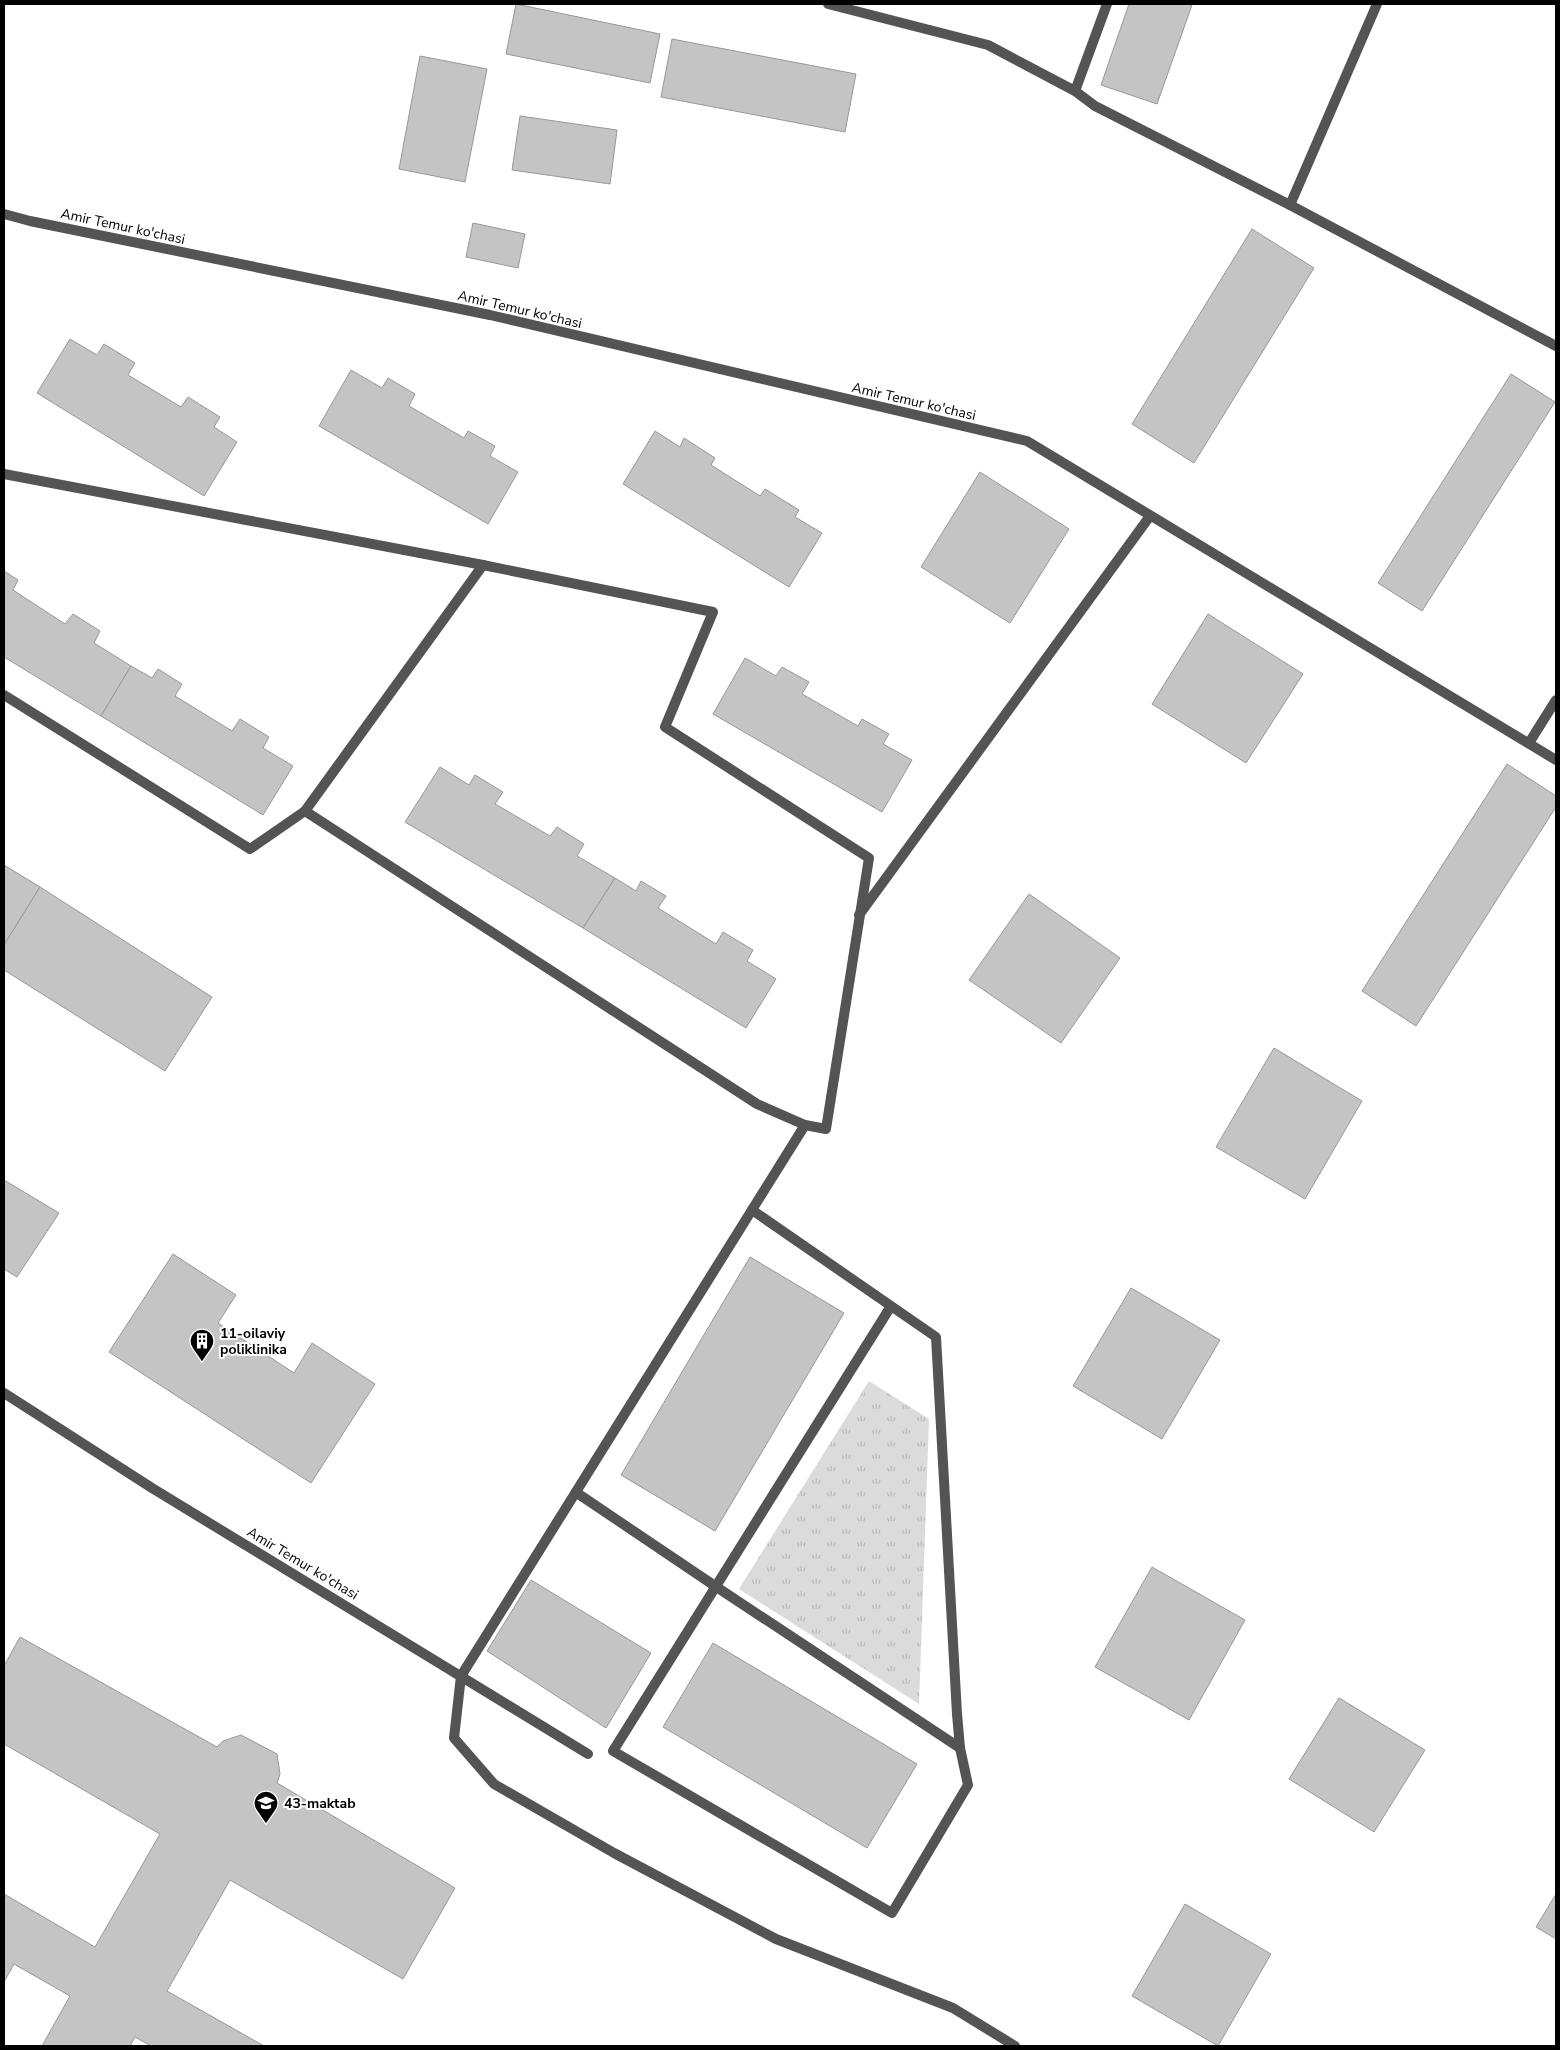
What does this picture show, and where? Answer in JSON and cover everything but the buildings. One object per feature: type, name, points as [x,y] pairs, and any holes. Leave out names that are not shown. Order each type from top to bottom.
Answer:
[{"type":"street","points":[[828,4],[988,45],[1075,91],[1095,106],[1290,205],[1556,346]]},
{"type":"street","points":[[1075,91],[1107,4]]},
{"type":"street","points":[[1290,205],[1377,4]]},
{"type":"street","name":"Amir Temur ko'chasi","points":[[4,214],[30,221],[490,315],[1027,442],[1556,760]]},
{"type":"street","points":[[4,474],[483,565],[714,612],[665,727],[869,858],[826,1129],[806,1125],[757,1104],[305,811]]},
{"type":"street","points":[[859,916],[1150,516]]},
{"type":"street","points":[[4,695],[250,850],[305,811],[483,565]]},
{"type":"street","points":[[1529,743],[1556,700]]},
{"type":"street","points":[[806,1125],[461,1676],[454,1738],[494,1784],[614,1852],[776,1938],[954,2008],[1015,2046]]},
{"type":"street","points":[[752,1210],[936,1337],[956,1704],[960,1748],[968,1786],[892,1913],[613,1751],[891,1306]]},
{"type":"street","name":"Amir Temur ko'chasi","points":[[4,1393],[152,1488],[588,1754]]},
{"type":"street","points":[[577,1493],[960,1748]]},
{"type":"green space","points":[[869,1381],[929,1419],[919,1704],[739,1589]]},
{"type":"place","name":"11-oilaviy poliklinika","points":[[202,1362]]},
{"type":"place","name":"43-maktab","points":[[266,1824]]}]
